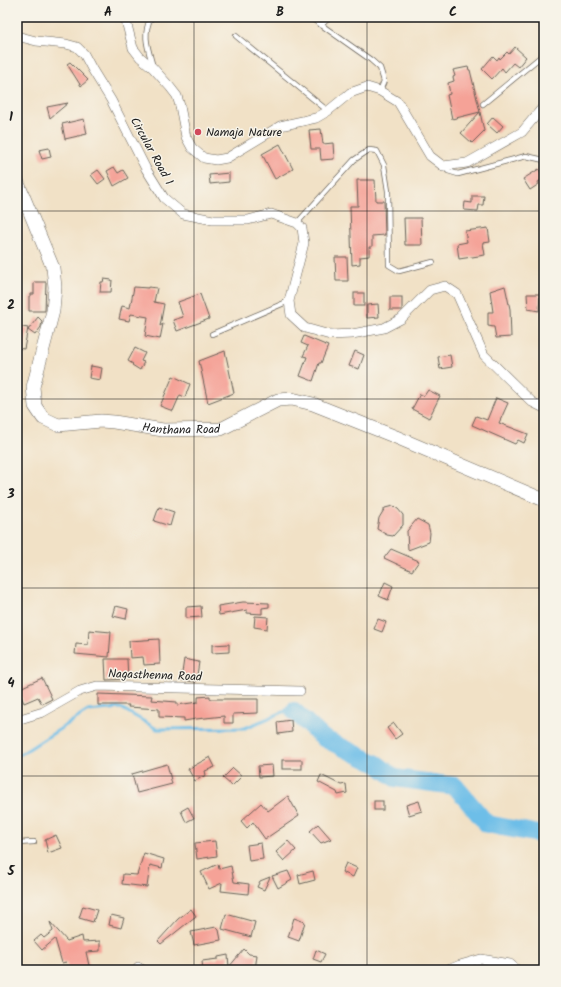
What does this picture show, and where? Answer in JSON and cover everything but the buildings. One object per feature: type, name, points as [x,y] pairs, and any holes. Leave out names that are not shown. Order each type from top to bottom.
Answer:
[{"type":"street","points":[[125,17],[133,48],[140,57],[153,68],[176,96],[180,106],[186,137],[192,148],[204,158],[216,160],[227,158],[280,126],[316,118],[328,111],[350,93],[367,87],[380,91],[398,102],[430,156],[444,166],[467,163],[522,132],[544,106]]},
{"type":"street","name":"Circular Road 1","points":[[17,36],[36,41],[66,44],[77,47],[84,54],[111,100],[146,169],[164,198],[183,214],[214,220],[248,220],[271,214],[297,223]]},
{"type":"street","name":"Hanthana Road","points":[[17,181],[53,268],[56,287],[53,311],[34,387],[36,406],[43,418],[58,425],[101,421],[163,430],[221,430],[278,400],[292,399],[313,404],[396,436],[544,500]]},
{"type":"street","points":[[297,223],[302,228],[304,243],[289,301],[291,315],[305,328],[330,335],[352,334],[384,328],[400,319],[430,290],[445,286],[457,294],[484,355],[532,402],[544,408]]},
{"type":"street","name":"Nagasthenna Road","points":[[17,720],[43,712],[80,691],[97,686],[300,691]]},
{"type":"street","points":[[448,970],[481,959],[510,964],[517,970]]},
{"type":"lane","points":[[151,17],[147,26],[146,35],[153,68]]},
{"type":"lane","points":[[310,17],[380,68],[384,81],[380,91]]},
{"type":"lane","points":[[321,25],[330,17]]},
{"type":"lane","points":[[236,36],[328,111]]},
{"type":"lane","points":[[483,104],[544,54]]},
{"type":"lane","points":[[297,223],[354,160],[369,150],[377,151],[384,164],[388,191],[389,266],[399,272],[433,262]]},
{"type":"lane","points":[[444,166],[448,171],[458,174],[526,156],[544,160]]},
{"type":"lane","points":[[212,334],[289,301]]},
{"type":"lane","points":[[17,843],[34,842]]},
{"type":"waterway","points":[[17,756],[88,711],[121,708],[157,729],[245,728],[288,710]]},
{"type":"waterway","points":[[294,711],[323,738],[377,764],[395,778],[455,786],[487,824],[544,835]]},
{"type":"place","name":"Namaja Nature","points":[[198,132]]}]
